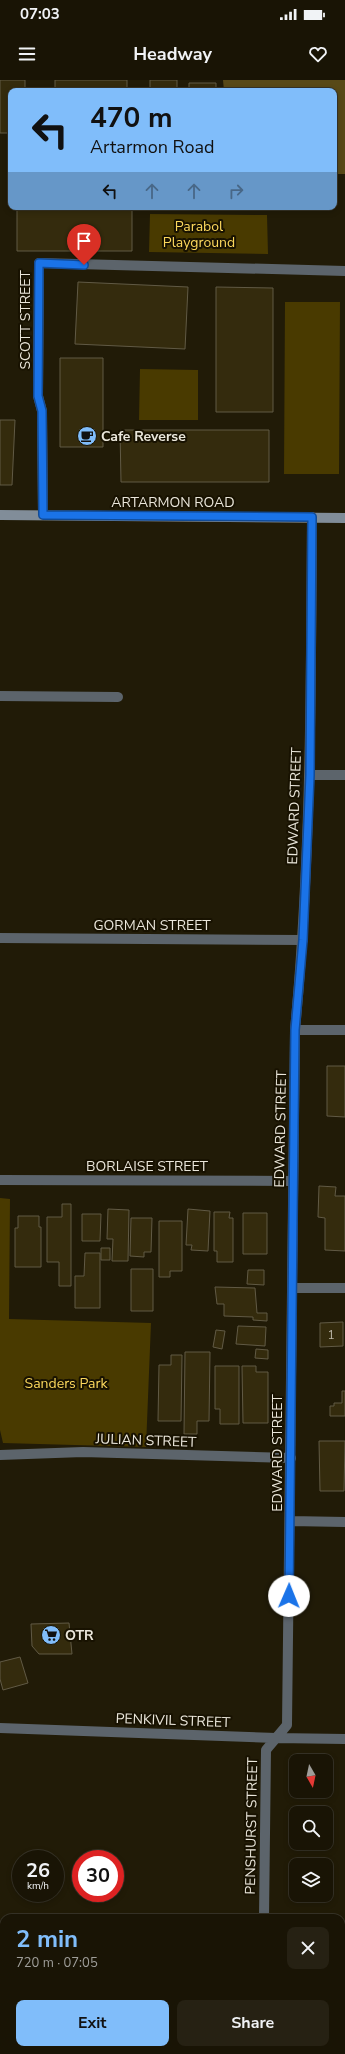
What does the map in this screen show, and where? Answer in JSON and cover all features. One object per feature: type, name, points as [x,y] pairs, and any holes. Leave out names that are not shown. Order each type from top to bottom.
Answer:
[{"type":"street","name":"SCOTT STREET","points":[[43,515],[42,411],[38,396],[39,263],[345,271]]},
{"type":"street","name":"ARTARMON ROAD","points":[[0,515],[345,518]]},
{"type":"street","name":"EDWARD STREET","points":[[276,1738],[287,1725],[295,1030],[303,940],[310,775],[312,517]]},
{"type":"street","points":[[0,696],[118,697]]},
{"type":"street","points":[[310,775],[345,775]]},
{"type":"street","name":"GORMAN STREET","points":[[0,938],[303,940]]},
{"type":"street","points":[[295,1030],[345,1030]]},
{"type":"street","name":"BORLAISE STREET","points":[[0,1180],[293,1181]]},
{"type":"street","points":[[293,1288],[345,1288]]},
{"type":"street","name":"JULIAN STREET","points":[[0,1455],[83,1452],[291,1458]]},
{"type":"street","points":[[290,1521],[345,1522]]},
{"type":"street","name":"PENKIVIL STREET","points":[[0,1728],[345,1739]]},
{"type":"street","name":"PENSHURST STREET","points":[[264,1914],[266,1750],[276,1738]]},
{"type":"green space","name":"Parabol Playground","points":[[150,214],[267,215],[268,254],[149,252]]},
{"type":"green space","points":[[285,302],[340,302],[339,474],[284,474]]},
{"type":"green space","points":[[140,369],[198,370],[198,420],[139,420]]},
{"type":"green space","name":"Sanders Park","points":[[0,1198],[10,1199],[9,1319],[151,1323],[146,1447],[3,1443],[0,1430]]},
{"type":"shaded area","points":[[223,80],[345,80],[345,174],[337,174],[337,88],[224,88]]},
{"type":"building","points":[[0,80],[25,80],[25,88],[8,88],[8,133],[0,133]]},
{"type":"building","points":[[55,80],[127,80],[127,88],[55,88]]},
{"type":"building","points":[[150,80],[177,80],[177,88],[150,88]]},
{"type":"building","points":[[189,83],[216,83],[216,88],[189,88]]},
{"type":"building","points":[[17,210],[132,210],[132,251],[17,251]]},
{"type":"building","points":[[78,282],[188,287],[185,349],[75,344]]},
{"type":"building","points":[[216,287],[273,288],[273,412],[216,412]]},
{"type":"building","points":[[60,358],[103,358],[103,447],[60,447]]},
{"type":"building","points":[[0,420],[15,420],[12,485],[0,485]]},
{"type":"building","points":[[120,430],[269,430],[269,482],[121,482]]},
{"type":"building","points":[[327,1066],[345,1066],[345,1117],[327,1116]]},
{"type":"building","points":[[319,1186],[336,1187],[335,1196],[345,1196],[345,1251],[325,1250],[325,1218],[318,1217]]},
{"type":"building","points":[[62,1204],[71,1204],[71,1286],[59,1286],[59,1262],[47,1262],[47,1217],[62,1217]]},
{"type":"building","points":[[108,1209],[129,1210],[128,1261],[112,1261],[113,1239],[107,1239]]},
{"type":"building","points":[[188,1209],[210,1211],[208,1251],[191,1250],[192,1245],[186,1245]]},
{"type":"building","points":[[214,1212],[230,1212],[229,1218],[233,1218],[233,1262],[217,1262],[217,1251],[214,1251]]},
{"type":"building","points":[[243,1213],[267,1213],[267,1254],[243,1254]]},
{"type":"building","points":[[82,1214],[101,1214],[100,1241],[82,1241]]},
{"type":"building","points":[[18,1216],[39,1216],[39,1227],[41,1227],[41,1267],[15,1267],[15,1228],[18,1228]]},
{"type":"building","points":[[131,1218],[152,1218],[151,1252],[144,1252],[144,1257],[130,1256]]},
{"type":"building","points":[[159,1221],[182,1221],[182,1271],[170,1271],[170,1277],[159,1277]]},
{"type":"building","points":[[101,1248],[110,1248],[110,1260],[101,1260]]},
{"type":"building","points":[[85,1253],[100,1253],[100,1308],[75,1308],[75,1276],[84,1276]]},
{"type":"building","points":[[131,1269],[153,1269],[153,1311],[131,1311]]},
{"type":"building","points":[[248,1270],[264,1270],[264,1285],[247,1284]]},
{"type":"building","points":[[215,1287],[255,1288],[257,1313],[267,1313],[267,1321],[253,1320],[253,1317],[224,1316],[224,1304],[217,1304]]},
{"type":"building","points":[[343,1322],[343,1346],[320,1347],[320,1323]]},
{"type":"building","points":[[238,1326],[266,1327],[265,1346],[236,1344]]},
{"type":"building","points":[[216,1330],[225,1331],[222,1349],[213,1347]]},
{"type":"building","points":[[256,1349],[268,1350],[268,1359],[255,1358]]},
{"type":"building","points":[[185,1352],[210,1352],[209,1421],[197,1421],[197,1434],[184,1434]]},
{"type":"building","points":[[171,1355],[182,1355],[181,1421],[158,1421],[159,1365],[171,1365]]},
{"type":"building","points":[[215,1366],[239,1366],[239,1424],[220,1424],[220,1409],[215,1409]]},
{"type":"building","points":[[242,1366],[256,1366],[256,1372],[268,1372],[268,1423],[243,1423]]},
{"type":"building","points":[[342,1391],[345,1391],[345,1416],[330,1416],[330,1406],[334,1406],[334,1403],[342,1403]]},
{"type":"building","points":[[319,1441],[345,1441],[344,1491],[320,1491]]},
{"type":"building","name":"OTR","points":[[69,1623],[72,1654],[39,1654],[32,1646],[31,1624]]},
{"type":"building","points":[[20,1657],[28,1683],[3,1690],[0,1679],[0,1662]]},
{"type":"place","name":"Cafe Reverse","points":[[87,436]]},
{"type":"place","name":"OTR","points":[[51,1635]]},
{"type":"route","points":[[84,265],[39,263],[38,396],[42,411],[43,515],[312,517],[310,775],[303,940],[295,1030],[289,1596]]}]
